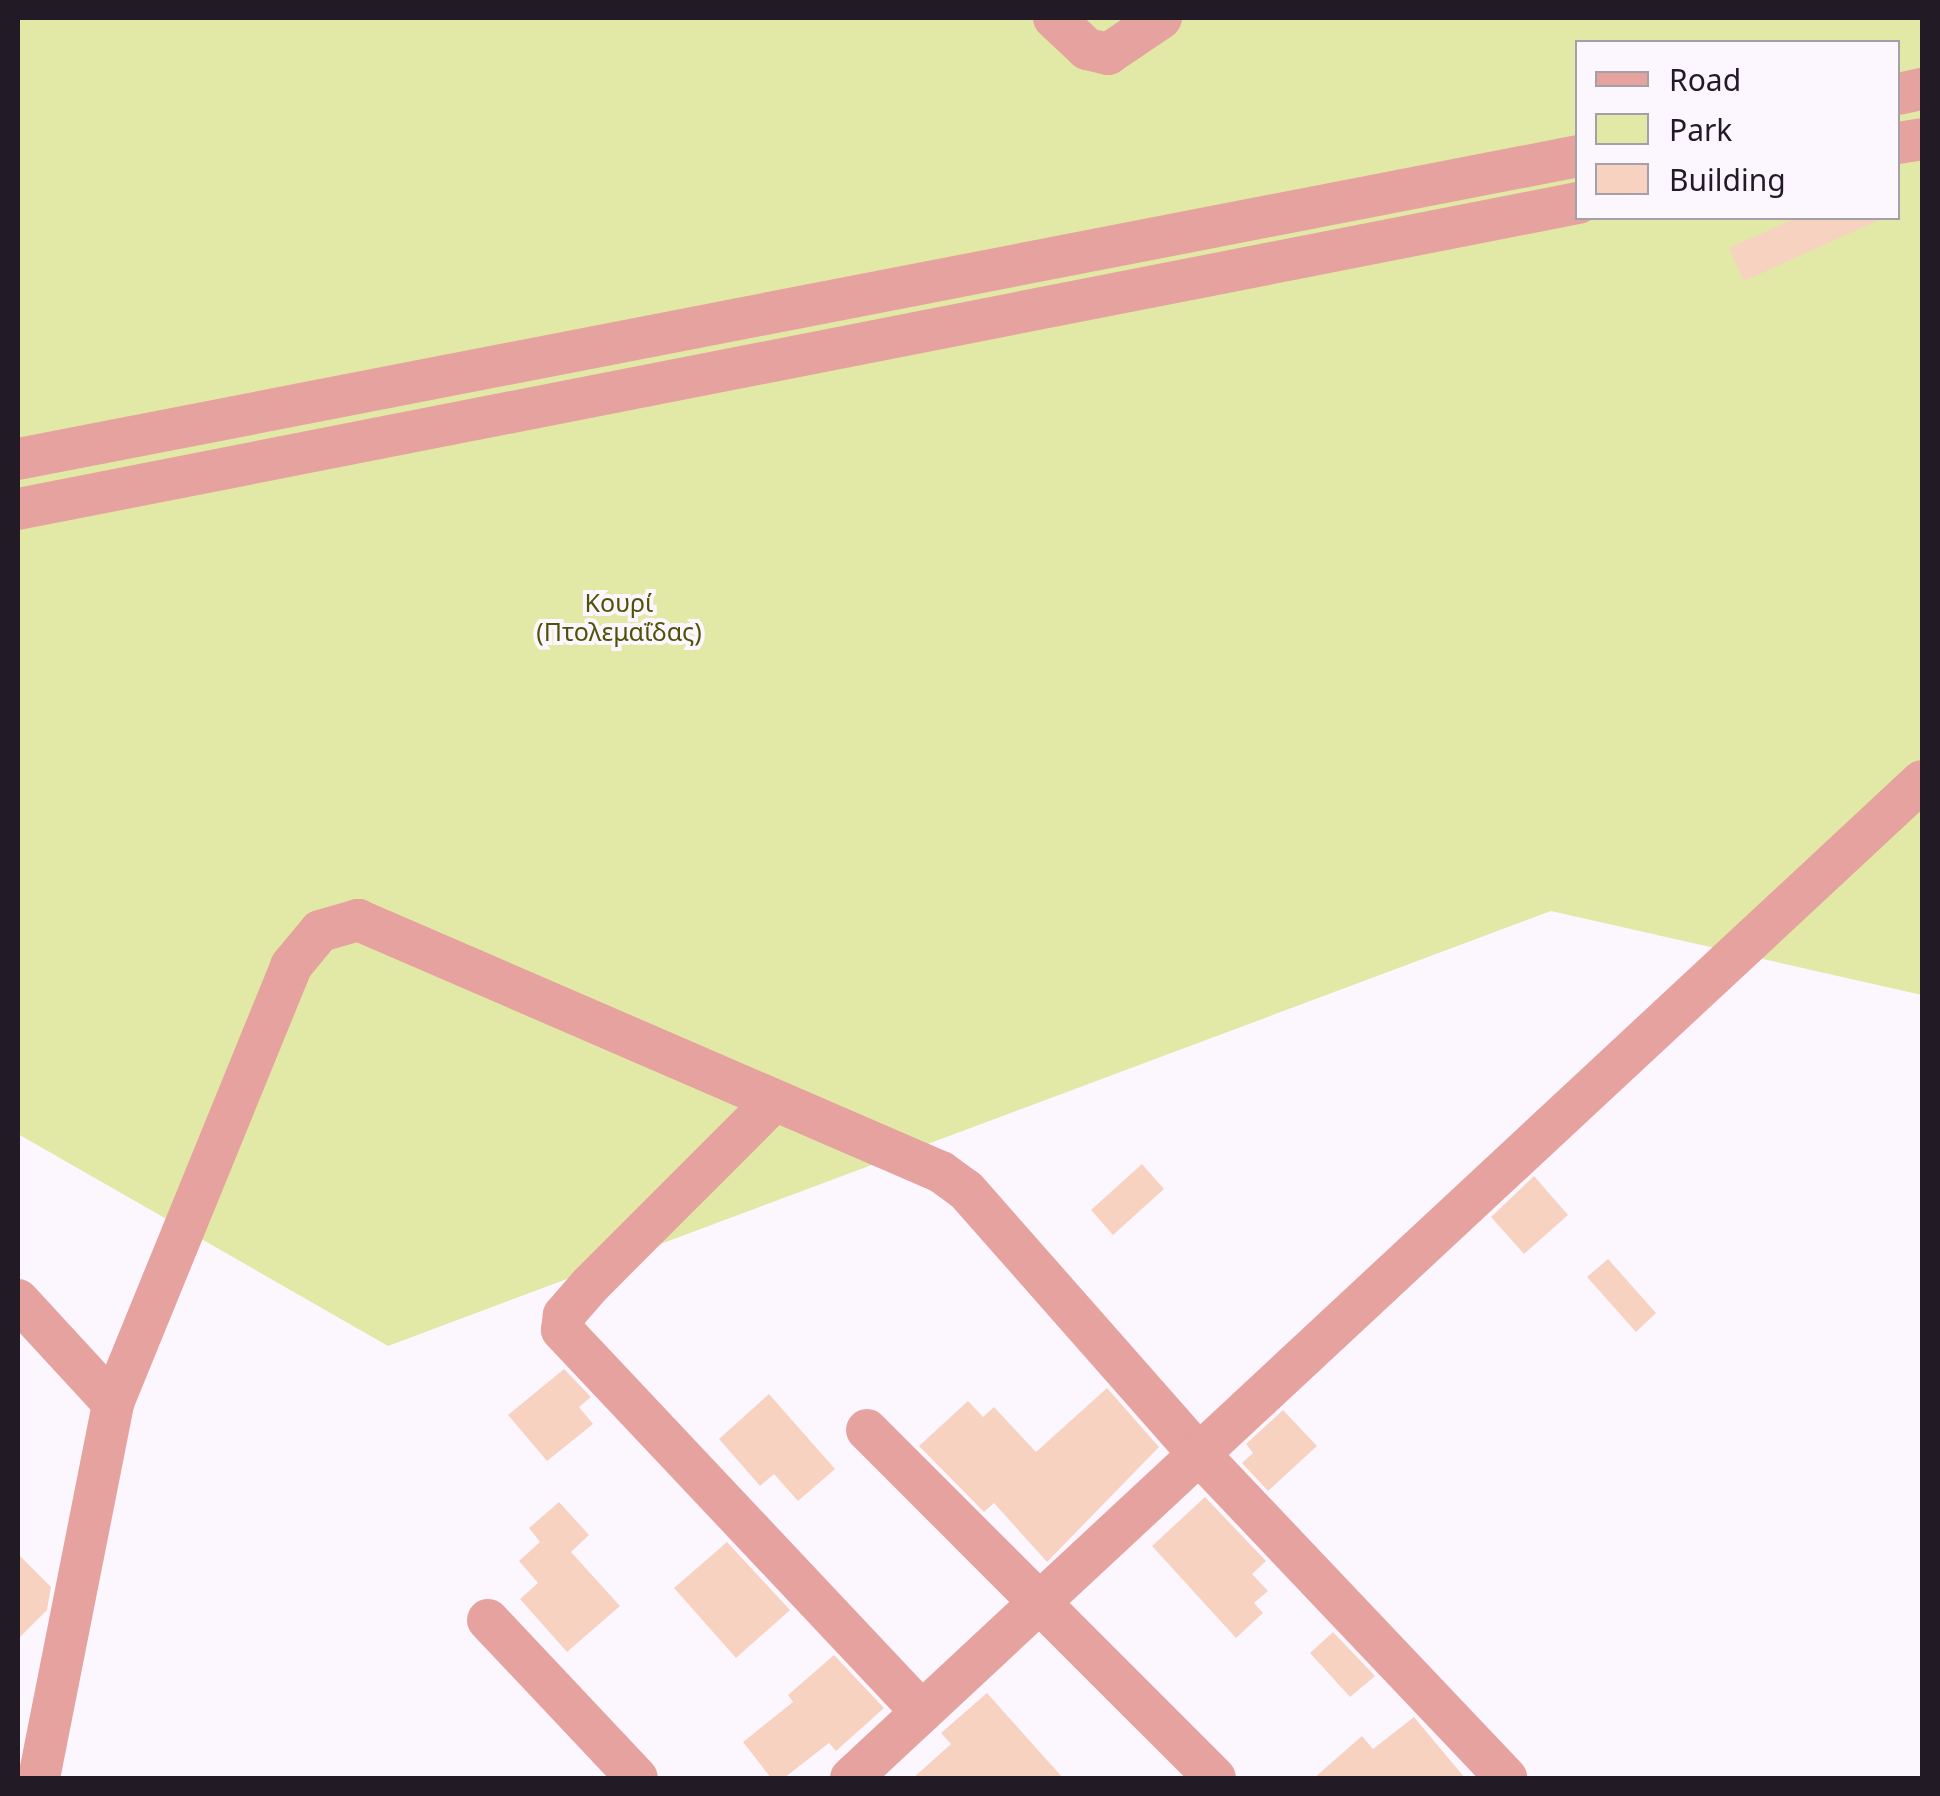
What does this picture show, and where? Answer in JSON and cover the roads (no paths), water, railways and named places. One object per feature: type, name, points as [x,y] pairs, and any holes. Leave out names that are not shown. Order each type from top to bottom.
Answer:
[{"type":"street","points":[[1054,18],[1087,49],[1108,54],[1161,18]]},
{"type":"street","points":[[18,458],[1575,157]]},
{"type":"street","points":[[18,510],[1575,204]]},
{"type":"street","points":[[851,1778],[1922,782]]},
{"type":"street","points":[[40,1778],[113,1403],[291,966],[330,925],[358,920],[401,933],[941,1172],[966,1190],[1198,1453],[1506,1778]]},
{"type":"street","points":[[774,1101],[590,1285],[564,1315],[562,1330],[922,1712]]},
{"type":"street","points":[[18,1300],[113,1403]]},
{"type":"street","points":[[866,1430],[1043,1600],[1215,1778]]},
{"type":"street","points":[[488,1620],[637,1778]]},
{"type":"park label","name":"Κουρί (Πτολεμαΐδας)","points":[[619,618]]}]
